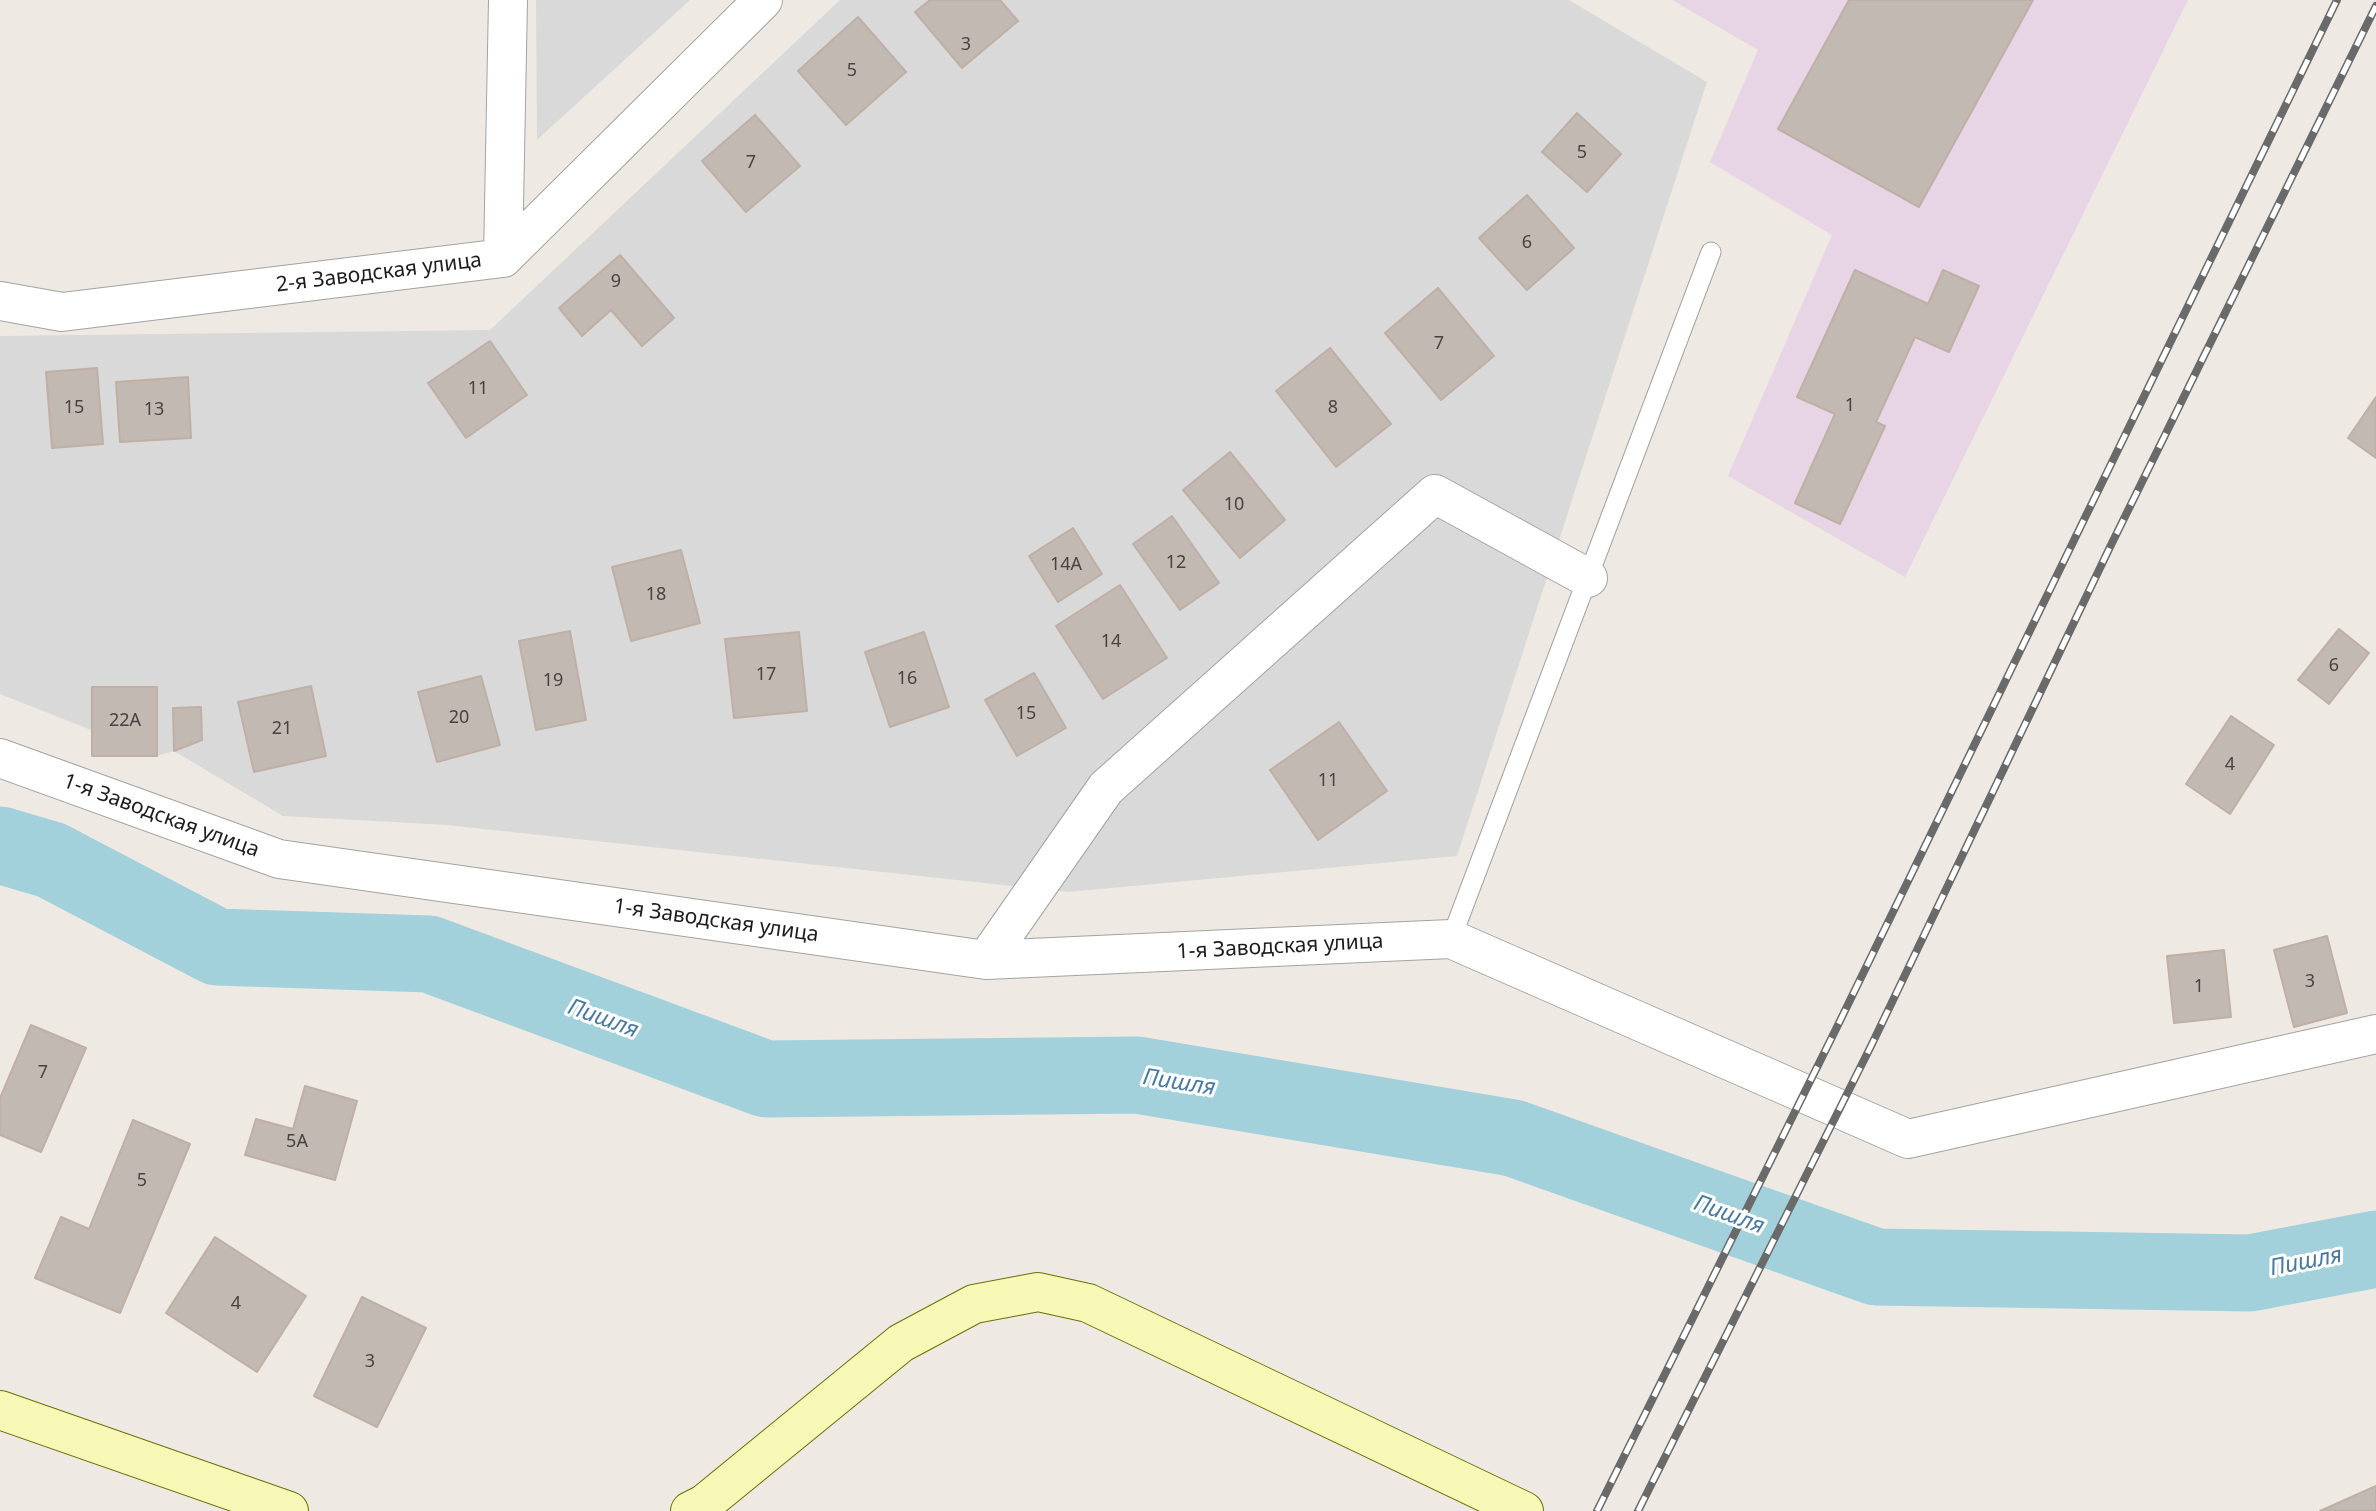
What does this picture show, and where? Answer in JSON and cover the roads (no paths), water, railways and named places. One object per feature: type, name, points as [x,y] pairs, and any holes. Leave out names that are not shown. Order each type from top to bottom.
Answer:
[{"type":"main road","points":[[690,1511],[704,1504],[901,1343],[974,1304],[1038,1292],[1088,1303],[1524,1511]]},
{"type":"main road","points":[[0,1410],[289,1511]]},
{"type":"street","name":"2-я Заводская улица","points":[[0,301],[62,312],[503,258],[508,0]]},
{"type":"street","points":[[503,258],[763,0]]},
{"type":"street","points":[[986,960],[1106,788],[1435,494],[1588,578]]},
{"type":"street","name":"1-я Заводская улица","points":[[0,758],[279,859],[986,960],[1451,939]]},
{"type":"street","points":[[1451,939],[1908,1139],[2376,1034]]},
{"type":"lane","points":[[1451,939],[1712,252]]},
{"type":"waterway","name":"Пишля","points":[[0,845],[51,860],[217,947],[429,954],[766,1079],[1137,1075],[1513,1138],[1876,1267],[2250,1273],[2376,1249]]},
{"type":"railway","points":[[1597,1511],[1836,1029],[2337,0]]},
{"type":"railway","points":[[1638,1511],[1871,1046],[2111,545],[2376,6]]}]
